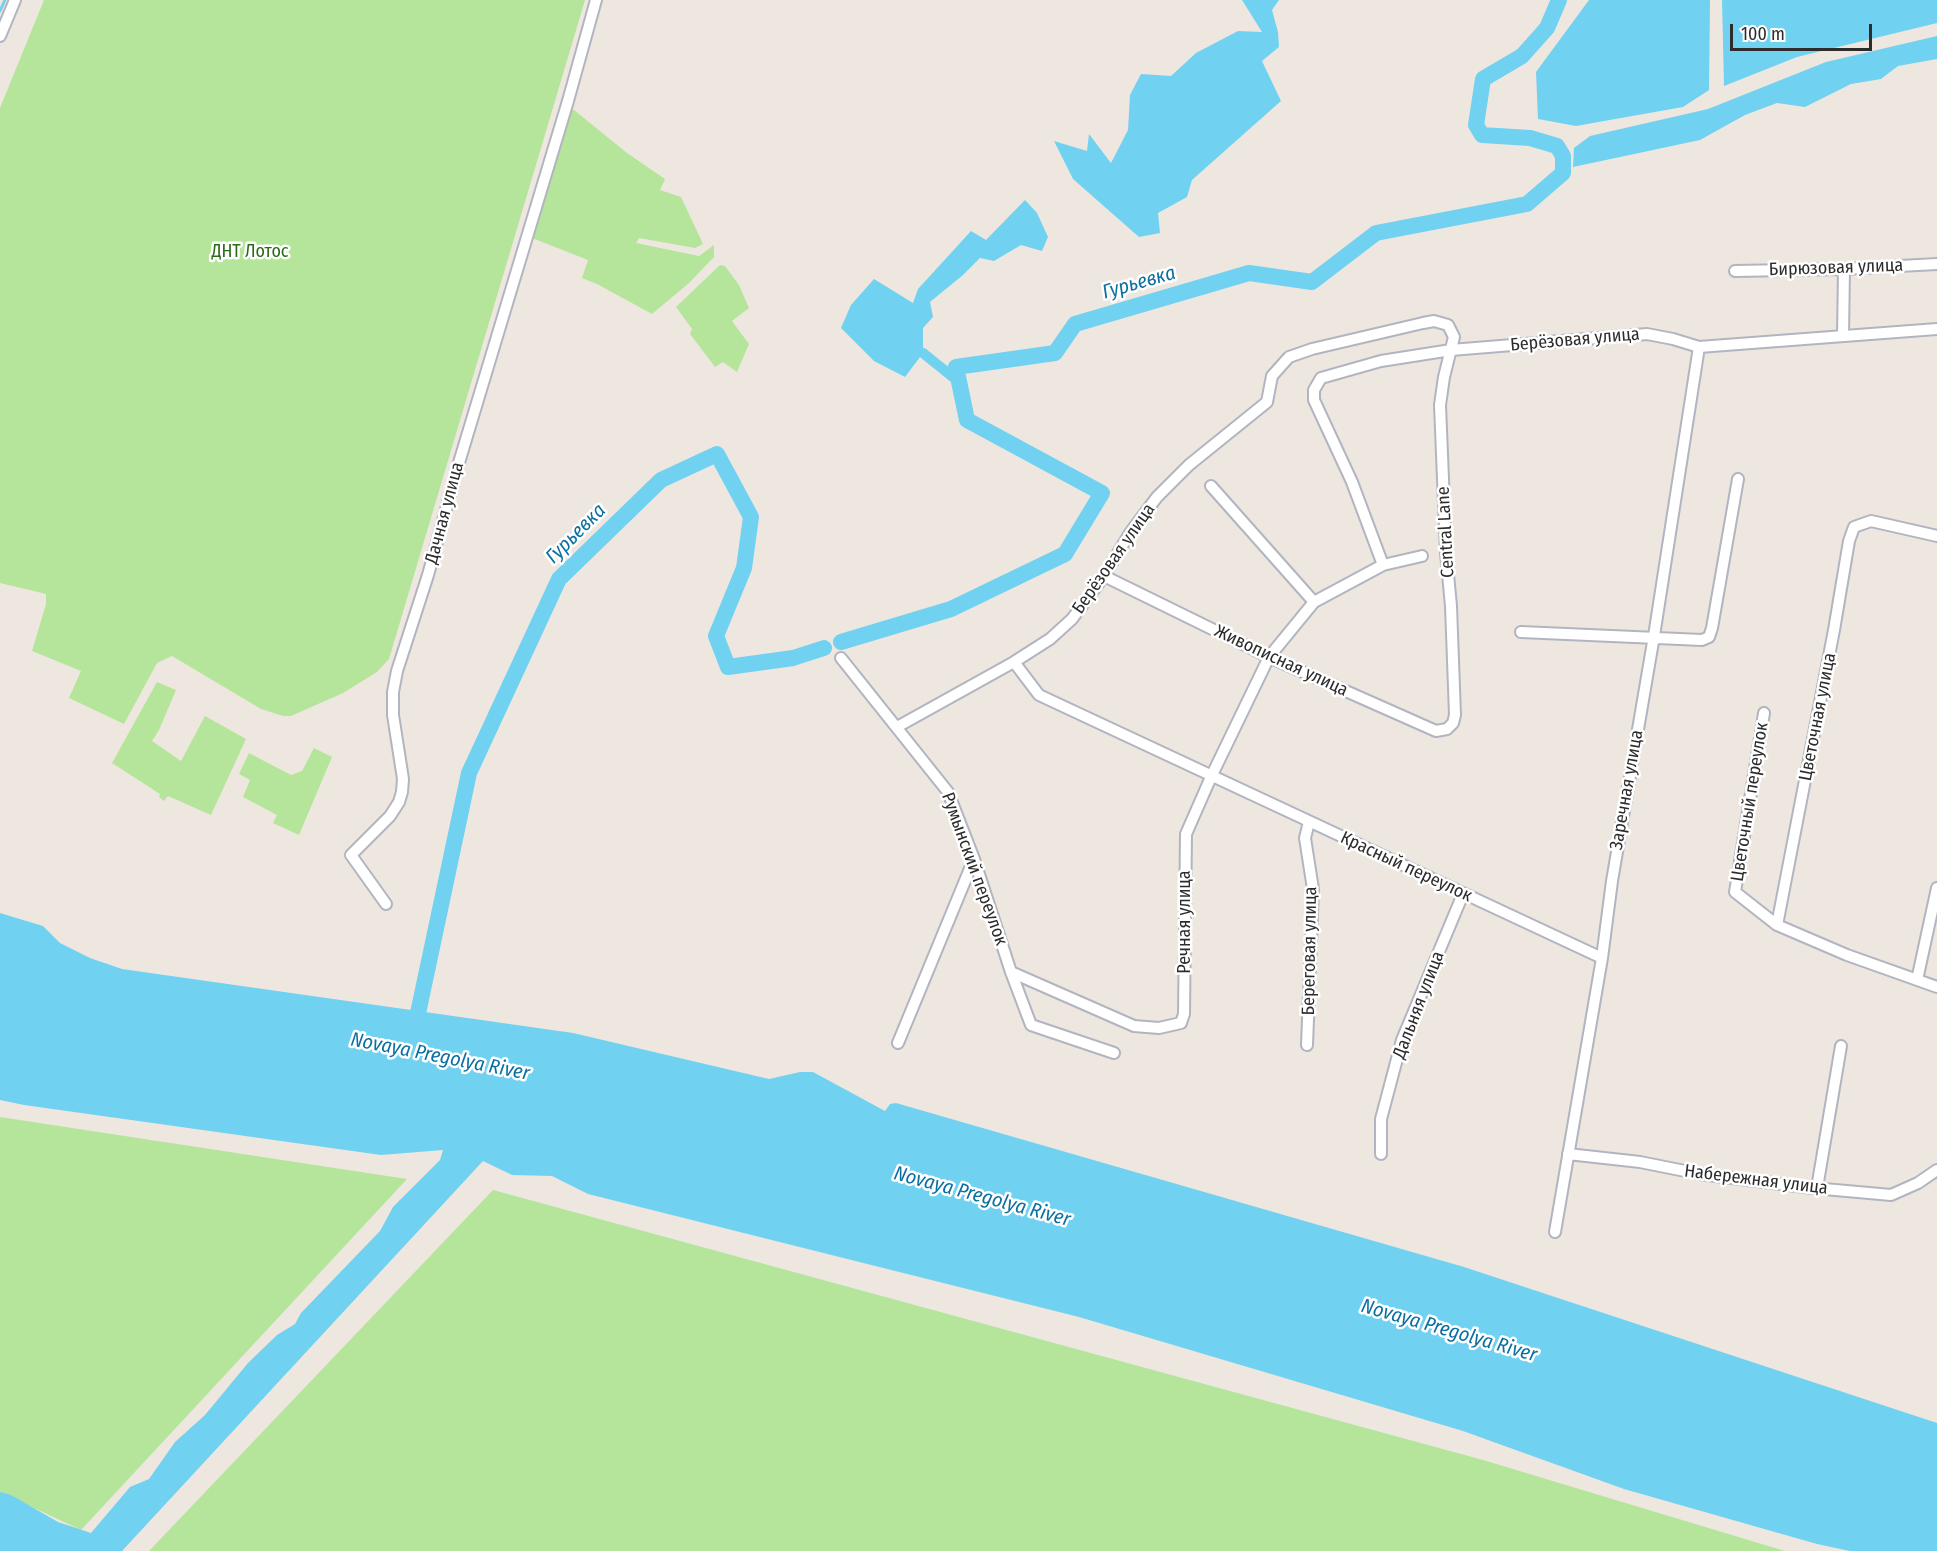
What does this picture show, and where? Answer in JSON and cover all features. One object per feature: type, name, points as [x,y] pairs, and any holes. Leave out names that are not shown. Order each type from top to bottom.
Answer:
[{"type":"street","points":[[0,36],[15,0]]},
{"type":"street","name":"Дачная улица","points":[[386,904],[351,855],[390,816],[402,792],[403,779],[393,716],[393,692],[397,671],[428,575],[596,0]]},
{"type":"street","name":"Бирюзовая улица","points":[[1735,271],[1937,264]]},
{"type":"street","points":[[1843,336],[1844,269]]},
{"type":"street","name":"Берёзовая улица","points":[[897,727],[1014,662],[1050,639],[1072,619],[1157,497],[1189,465],[1267,402],[1272,376],[1289,357],[1312,349],[1434,321],[1448,326],[1452,331],[1454,338],[1451,350]]},
{"type":"street","name":"Берёзовая улица","points":[[1383,565],[1352,482],[1314,400],[1314,390],[1322,378],[1381,361],[1451,350],[1647,334],[1699,347],[1937,329]]},
{"type":"street","name":"Заречная улица","points":[[1555,1232],[1602,958],[1612,882],[1654,636],[1699,347]]},
{"type":"street","name":"Central Lane","points":[[1451,350],[1440,405],[1455,716]]},
{"type":"street","points":[[1521,632],[1654,636],[1702,640],[1709,637],[1713,628],[1738,479]]},
{"type":"street","points":[[1211,486],[1314,602],[1383,565],[1422,556]]},
{"type":"street","name":"Цветочная улица","points":[[1777,925],[1849,542],[1854,527],[1871,521],[1937,536]]},
{"type":"street","name":"Живописная улица","points":[[1104,576],[1269,657],[1436,731],[1447,729],[1453,723],[1455,716]]},
{"type":"street","name":"Речная улица","points":[[1011,972],[1134,1026],[1159,1028],[1181,1023],[1184,1014],[1186,834],[1269,657],[1314,602]]},
{"type":"street","name":"Румынский переулок","points":[[842,658],[948,792],[974,859],[1031,1025],[1113,1053]]},
{"type":"street","name":"Красный переулок","points":[[1014,662],[1039,695],[1602,958]]},
{"type":"street","name":"Цветочный переулок","points":[[1764,713],[1735,891],[1777,925]]},
{"type":"street","name":"Береговая улица","points":[[1307,1045],[1313,889],[1305,838],[1310,822]]},
{"type":"street","points":[[898,1043],[974,859]]},
{"type":"street","points":[[1917,980],[1937,888]]},
{"type":"street","name":"Дальняя улица","points":[[1381,1154],[1381,1119],[1402,1040],[1463,894]]},
{"type":"street","points":[[1777,925],[1847,955],[1937,987]]},
{"type":"street","points":[[1817,1188],[1841,1046]]},
{"type":"street","name":"Набережная улица","points":[[1568,1154],[1640,1162],[1700,1173],[1817,1188],[1891,1195],[1918,1183],[1937,1170]]},
{"type":"green space","name":"ДНТ Лотос","points":[[44,0],[585,0],[389,659],[377,672],[343,693],[291,716],[283,716],[261,709],[172,656],[157,663],[124,724],[69,698],[81,671],[32,651],[46,604],[46,594],[0,583],[0,108]]},
{"type":"green space","points":[[569,110],[574,110],[627,153],[665,179],[660,190],[681,197],[703,244],[695,248],[639,238],[636,243],[699,256],[714,245],[714,257],[689,283],[652,314],[582,278],[588,260],[532,238]]},
{"type":"green space","points":[[720,265],[725,266],[739,285],[749,308],[732,321],[749,344],[737,372],[723,362],[715,367],[690,334],[692,329],[676,307]]},
{"type":"green space","points":[[157,682],[176,690],[152,741],[181,761],[205,716],[246,739],[211,815],[168,796],[164,801],[159,797],[160,794],[112,763]]},
{"type":"green space","points":[[314,748],[332,757],[299,835],[273,823],[277,815],[243,797],[250,780],[239,774],[249,753],[291,775],[302,771]]},
{"type":"green space","points":[[0,1117],[407,1179],[81,1530],[0,1492]]},
{"type":"green space","points":[[493,1190],[1483,1460],[1785,1551],[149,1551]]},
{"type":"water","points":[[1242,0],[1279,0],[1272,10],[1278,32],[1279,47],[1262,61],[1281,101],[1192,180],[1187,197],[1158,213],[1160,233],[1139,237],[1073,179],[1054,141],[1087,151],[1089,134],[1111,163],[1128,130],[1130,95],[1141,74],[1171,76],[1196,53],[1238,31],[1262,32]]},
{"type":"water","points":[[1589,0],[1710,0],[1709,90],[1683,107],[1576,126],[1538,119],[1536,72]]},
{"type":"water","points":[[1722,0],[1937,0],[1937,23],[1797,57],[1724,86]]},
{"type":"water","points":[[1937,36],[1937,59],[1898,66],[1881,79],[1851,84],[1805,107],[1777,103],[1745,115],[1700,140],[1573,167],[1574,148],[1590,136],[1708,109],[1826,62]]},
{"type":"water","points":[[1025,200],[1037,213],[1048,237],[1042,251],[1021,245],[994,261],[980,258],[930,302],[933,317],[923,328],[923,353],[905,377],[874,361],[841,328],[851,305],[874,279],[913,303],[918,289],[971,231],[986,240]]},
{"type":"water","name":"Novaya Pregolya River","points":[[0,913],[43,926],[60,943],[90,958],[122,969],[573,1033],[769,1079],[800,1072],[813,1072],[885,1111],[890,1104],[896,1103],[1464,1267],[1937,1423],[1937,1551],[1850,1551],[1817,1544],[1624,1489],[1463,1431],[1079,1317],[588,1194],[552,1176],[512,1175],[483,1161],[122,1551],[0,1551],[0,1492],[11,1495],[58,1522],[91,1533],[130,1487],[149,1479],[175,1442],[205,1415],[248,1363],[277,1335],[295,1324],[301,1313],[380,1231],[393,1207],[440,1160],[443,1150],[381,1155],[0,1100]]},
{"type":"waterway","points":[[0,11],[5,0]]},
{"type":"waterway","name":"Гурьевка","points":[[841,642],[951,609],[1065,554],[1102,493],[967,420],[956,367],[1055,353],[1075,324],[1249,273],[1312,282],[1376,233],[1527,204],[1563,173],[1563,156],[1557,146],[1530,138],[1482,135],[1476,125],[1483,79],[1522,56],[1547,28],[1559,0]]},
{"type":"waterway","points":[[923,353],[959,382]]},
{"type":"waterway","name":"Гурьевка","points":[[414,1032],[469,773],[559,579],[661,480],[717,454],[751,517],[744,568],[716,636],[728,667],[793,658],[824,648]]}]
